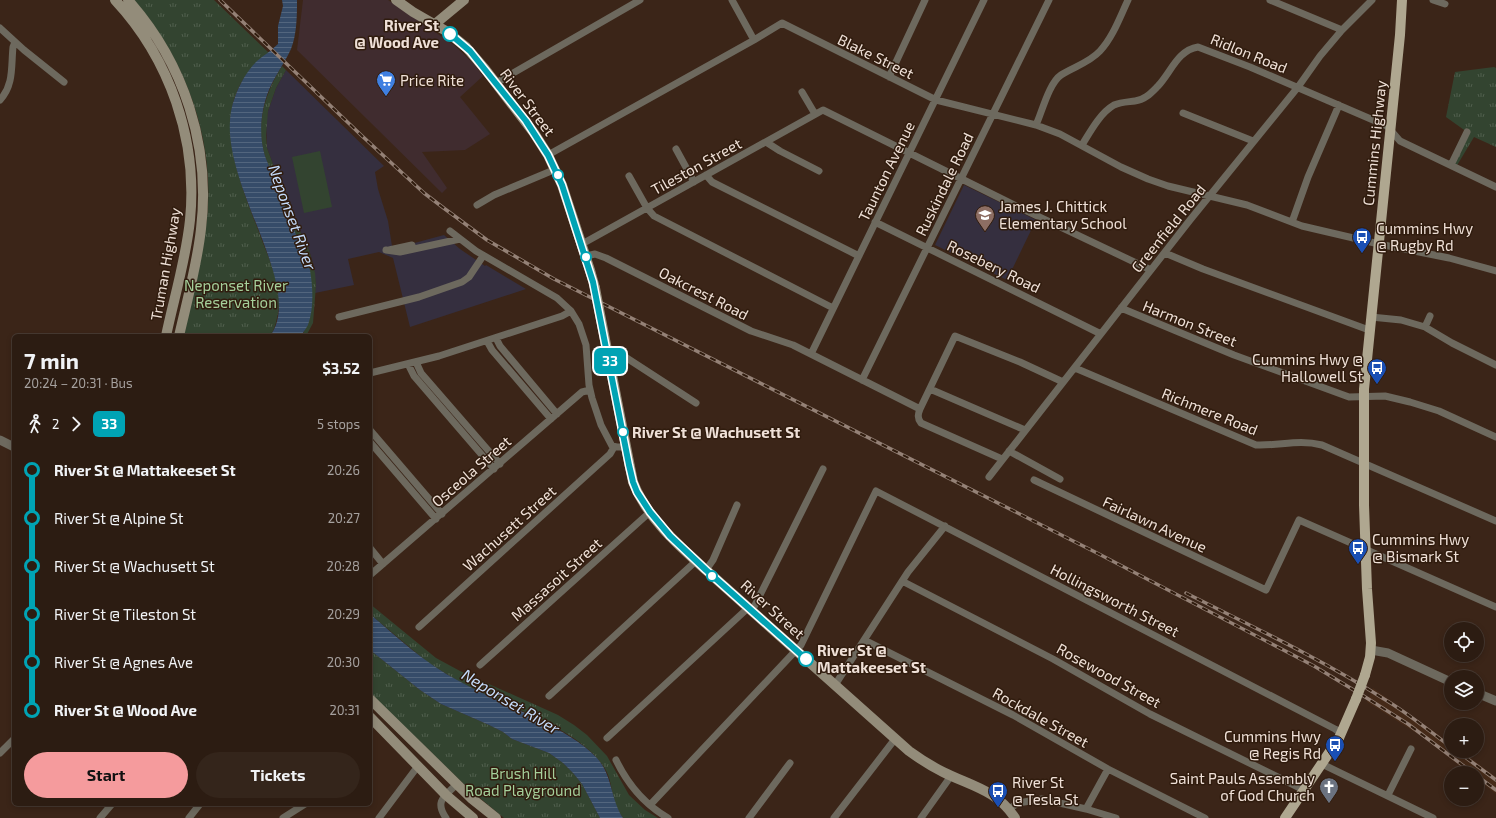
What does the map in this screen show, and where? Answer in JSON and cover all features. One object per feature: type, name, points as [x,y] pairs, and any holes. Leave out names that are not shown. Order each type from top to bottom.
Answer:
[{"type":"main road","name":"Truman Highway","points":[[115,0],[134,23],[154,52],[178,106],[187,140],[190,164],[191,197],[189,229],[166,334]]},
{"type":"main road","name":"Truman Highway","points":[[128,0],[150,27],[165,51],[179,78],[191,110],[197,132],[202,167],[203,201],[201,230],[179,334]]},
{"type":"main road","name":"River Street","points":[[396,0],[451,35],[466,47],[530,126],[556,170],[565,192],[595,288],[633,482],[637,492],[650,512],[670,536],[696,561],[895,739],[923,761],[952,776],[986,790],[996,797],[1012,815]]},
{"type":"main road","points":[[434,24],[464,0]]},
{"type":"main road","name":"Cummins Highway","points":[[1285,818],[1341,733],[1365,675],[1371,650],[1365,548],[1363,462],[1364,397],[1369,330],[1402,19],[1402,0]]},
{"type":"main road","points":[[189,229],[201,230]]},
{"type":"main road","points":[[372,701],[480,806],[496,818]]},
{"type":"main road","points":[[372,720],[446,795],[473,818]]},
{"type":"street","points":[[496,83],[640,0]]},
{"type":"street","points":[[732,0],[754,40]]},
{"type":"street","points":[[889,77],[925,0]]},
{"type":"street","name":"Taunton Avenue","points":[[811,354],[936,100],[983,0]]},
{"type":"street","name":"Ruskindale Road","points":[[862,380],[1049,0]]},
{"type":"street","points":[[1036,125],[1052,86],[1059,76],[1090,60],[1100,51],[1108,40],[1128,0]]},
{"type":"street","points":[[1270,0],[1342,30]]},
{"type":"street","name":"Greenfield Road","points":[[989,477],[1164,253],[1211,196],[1253,141],[1298,88],[1320,56],[1342,30],[1372,0]]},
{"type":"street","points":[[1434,0],[1445,4]]},
{"type":"street","name":"Blake Street","points":[[548,155],[782,24],[936,100],[1036,125],[1060,134],[1121,167],[1168,186],[1247,205],[1302,226],[1379,244],[1449,258],[1496,271]]},
{"type":"street","points":[[0,28],[64,82]]},
{"type":"street","points":[[0,100],[8,89],[11,80],[13,47],[15,42]]},
{"type":"street","name":"Ridlon Road","points":[[1082,145],[1106,112],[1115,105],[1123,102],[1137,101],[1146,98],[1169,72],[1181,54],[1190,48],[1198,46],[1387,126],[1400,141],[1496,187]]},
{"type":"street","points":[[802,92],[815,114]]},
{"type":"street","points":[[1292,222],[1308,177],[1339,106]]},
{"type":"street","name":"Tileston Street","points":[[582,244],[823,110],[910,152]]},
{"type":"street","points":[[1183,113],[1253,141]]},
{"type":"street","points":[[1451,165],[1467,132]]},
{"type":"street","points":[[766,142],[819,171]]},
{"type":"street","points":[[676,149],[694,182]]},
{"type":"street","points":[[910,152],[1008,202],[1151,270]]},
{"type":"street","points":[[477,205],[494,195],[556,170]]},
{"type":"street","points":[[706,175],[712,182],[859,256]]},
{"type":"street","points":[[629,176],[647,208],[657,218],[834,308]]},
{"type":"street","name":"Rosebery Road","points":[[875,222],[1101,334]]},
{"type":"street","points":[[455,235],[400,252],[386,250],[455,235],[483,256],[557,298],[571,311],[579,324],[586,345],[590,390],[610,444],[614,447],[626,447]]},
{"type":"street","points":[[1164,253],[1203,269],[1369,330]]},
{"type":"street","name":"Oakcrest Road","points":[[586,256],[595,254],[606,258],[751,331],[783,341],[920,409]]},
{"type":"street","points":[[339,316],[419,297],[462,282],[469,277],[483,256]]},
{"type":"street","name":"Harmon Street","points":[[1121,308],[1234,355],[1349,397],[1385,396],[1423,406],[1438,411],[1496,437]]},
{"type":"street","points":[[372,373],[439,356],[487,341],[562,316],[571,311]]},
{"type":"street","points":[[1371,316],[1401,320],[1425,327],[1452,343],[1496,365]]},
{"type":"street","points":[[1425,327],[1430,316]]},
{"type":"street","points":[[1002,459],[921,423],[918,417],[920,409],[955,336],[1020,362],[1063,382]]},
{"type":"street","points":[[496,338],[500,346],[558,414]]},
{"type":"street","points":[[487,341],[492,350],[551,419]]},
{"type":"street","points":[[608,353],[619,353],[696,403]]},
{"type":"street","points":[[412,363],[414,376],[497,466]]},
{"type":"street","name":"Richmere Road","points":[[1075,368],[1256,445],[1311,442],[1363,462],[1496,521]]},
{"type":"street","points":[[930,389],[1025,430]]},
{"type":"street","name":"Osceola Street","points":[[372,573],[582,392],[590,390]]},
{"type":"street","points":[[372,432],[442,514]]},
{"type":"street","points":[[0,440],[12,446]]},
{"type":"street","points":[[372,444],[436,519]]},
{"type":"street","name":"Wachusett Street","points":[[419,627],[610,454],[614,447]]},
{"type":"street","points":[[1009,451],[1060,479]]},
{"type":"street","points":[[607,738],[750,609],[823,469]]},
{"type":"street","name":"Fairlawn Avenue","points":[[1034,480],[1266,590],[1299,520],[1365,548]]},
{"type":"street","name":"Hollingsworth Street","points":[[797,651],[876,491],[1341,733]]},
{"type":"street","points":[[706,570],[713,560],[737,505]]},
{"type":"street","name":"Massasoit Street","points":[[480,665],[650,512]]},
{"type":"street","points":[[835,684],[916,560],[945,526]]},
{"type":"street","points":[[1365,548],[1496,607]]},
{"type":"street","points":[[372,550],[383,564]]},
{"type":"street","points":[[549,696],[696,561]]},
{"type":"street","name":"Rosewood Street","points":[[902,581],[1053,659],[1150,714],[1304,790]]},
{"type":"street","name":"Rockdale Street","points":[[864,640],[1014,715],[1108,769],[1205,818]]},
{"type":"street","points":[[1371,650],[1388,653],[1444,679]]},
{"type":"street","points":[[650,805],[797,651]]},
{"type":"street","points":[[1484,696],[1496,701]]},
{"type":"street","points":[[372,718],[381,710]]},
{"type":"street","points":[[834,818],[895,739]]},
{"type":"street","points":[[0,753],[12,741]]},
{"type":"street","points":[[1388,795],[1411,749]]},
{"type":"street","points":[[616,760],[629,783],[656,811],[668,818]]},
{"type":"street","points":[[749,818],[790,763]]},
{"type":"street","points":[[1322,764],[1433,818]]},
{"type":"street","points":[[379,818],[418,766]]},
{"type":"street","points":[[1086,809],[1108,769]]},
{"type":"street","points":[[921,818],[952,776]]},
{"type":"street","points":[[446,818],[440,806],[441,801],[457,784]]},
{"type":"street","points":[[1012,815],[1018,803],[1042,799],[1086,809],[1116,818]]},
{"type":"street","points":[[100,818],[110,806]]},
{"type":"street","points":[[189,818],[198,806]]},
{"type":"street","points":[[283,818],[302,806]]},
{"type":"shaded area","points":[[303,0],[388,0],[454,45],[475,65],[483,76],[460,97],[490,134],[465,150],[422,152],[447,188],[442,193],[297,50]]},
{"type":"shaded area","points":[[286,70],[384,166],[375,172],[378,189],[388,221],[392,246],[407,245],[444,235],[460,249],[485,266],[486,265],[526,289],[410,327],[393,258],[379,252],[348,259],[354,285],[315,293],[316,285],[313,263],[309,250],[290,210],[267,148],[266,123],[268,111],[276,88]]},
{"type":"shaded area","name":"James J. Chittick Elementary School","points":[[964,185],[1036,220],[1007,280],[935,245]]},
{"type":"shaded area","points":[[1373,688],[1444,739],[1444,754],[1421,736],[1367,702]]},
{"type":"shaded area","points":[[1450,758],[1470,758],[1481,766],[1460,766]]},
{"type":"shaded area","points":[[1484,768],[1496,777],[1496,794],[1484,785]]},
{"type":"green space","points":[[134,0],[214,0],[269,53],[248,73],[236,94],[231,118],[232,143],[237,168],[273,269],[279,295],[278,313],[271,334],[184,334],[205,232],[208,201],[207,169],[203,138],[195,108],[184,79],[170,51],[153,24]]},
{"type":"green space","name":"Neponset River Reservation","points":[[282,66],[286,70],[276,88],[268,111],[266,135],[267,148],[290,210],[309,250],[315,273],[316,285],[313,323],[307,334],[302,334],[304,332],[310,271],[265,156],[262,144],[261,133],[263,110],[276,76]]},
{"type":"green space","points":[[1496,68],[1496,147],[1474,137],[1456,167],[1451,165],[1467,132],[1446,117],[1455,72]]},
{"type":"green space","points":[[320,151],[332,207],[304,213],[292,157]]},
{"type":"green space","points":[[372,606],[436,658],[460,671],[558,715],[574,725],[587,735],[607,756],[629,795],[645,810],[658,818],[623,818],[616,806],[610,779],[604,767],[593,754],[580,743],[548,723],[468,686],[426,661],[372,616]]},
{"type":"green space","name":"Brush Hill Road Playground","points":[[372,652],[420,690],[441,704],[489,725],[503,732],[512,739],[549,753],[563,763],[582,784],[600,818],[504,818],[469,789],[372,695]]},
{"type":"water","points":[[282,0],[297,0],[296,31],[291,49],[267,95],[262,115],[261,136],[265,156],[310,270],[312,305],[308,325],[302,334],[271,334],[279,314],[277,287],[268,256],[244,191],[234,158],[230,126],[235,97],[244,78],[257,61],[278,44],[278,26],[283,6]]},
{"type":"water","points":[[372,616],[435,667],[479,692],[556,729],[584,746],[597,758],[606,772],[616,803],[623,818],[600,818],[582,784],[563,763],[549,753],[512,739],[503,732],[489,725],[441,704],[420,690],[372,652]]},
{"type":"railway","points":[[220,0],[424,193],[487,240],[554,279],[1097,553],[1314,666],[1408,724],[1464,766]]},
{"type":"railway","points":[[1186,593],[1336,670],[1402,710],[1444,742]]},
{"type":"railway","points":[[1466,758],[1496,780]]},
{"type":"railway","points":[[1484,781],[1496,790]]},
{"type":"bus line","name":"33","points":[[450,34],[470,51],[526,121],[543,146],[556,170],[568,200],[590,270],[618,403],[629,465],[637,492],[656,520],[677,544],[806,659]]},
{"type":"place","name":"River St @ Wood Ave","points":[[450,34]]},
{"type":"place","name":"Price Rite","points":[[386,97]]},
{"type":"place","name":"James J. Chittick Elementary School","points":[[985,232]]},
{"type":"place","name":"Cummins Hwy @ Rugby Rd","points":[[1362,254]]},
{"type":"place","name":"Cummins Hwy @ Hallowell St","points":[[1377,385]]},
{"type":"place","name":"River St @ Wachusett St","points":[[623,432]]},
{"type":"place","name":"Cummins Hwy @ Bismark St","points":[[1358,565]]},
{"type":"place","name":"River St @ Mattakeeset St","points":[[806,659]]},
{"type":"place","name":"Cummins Hwy @ Regis Rd","points":[[1335,762]]},
{"type":"place","name":"Saint Pauls Assembly of God Church","points":[[1329,804]]},
{"type":"place","name":"River St @ Tesla St","points":[[998,808]]},
{"type":"water label","name":"Neponset River","points":[[293,217]]},
{"type":"water label","name":"Neponset River","points":[[511,701]]}]
